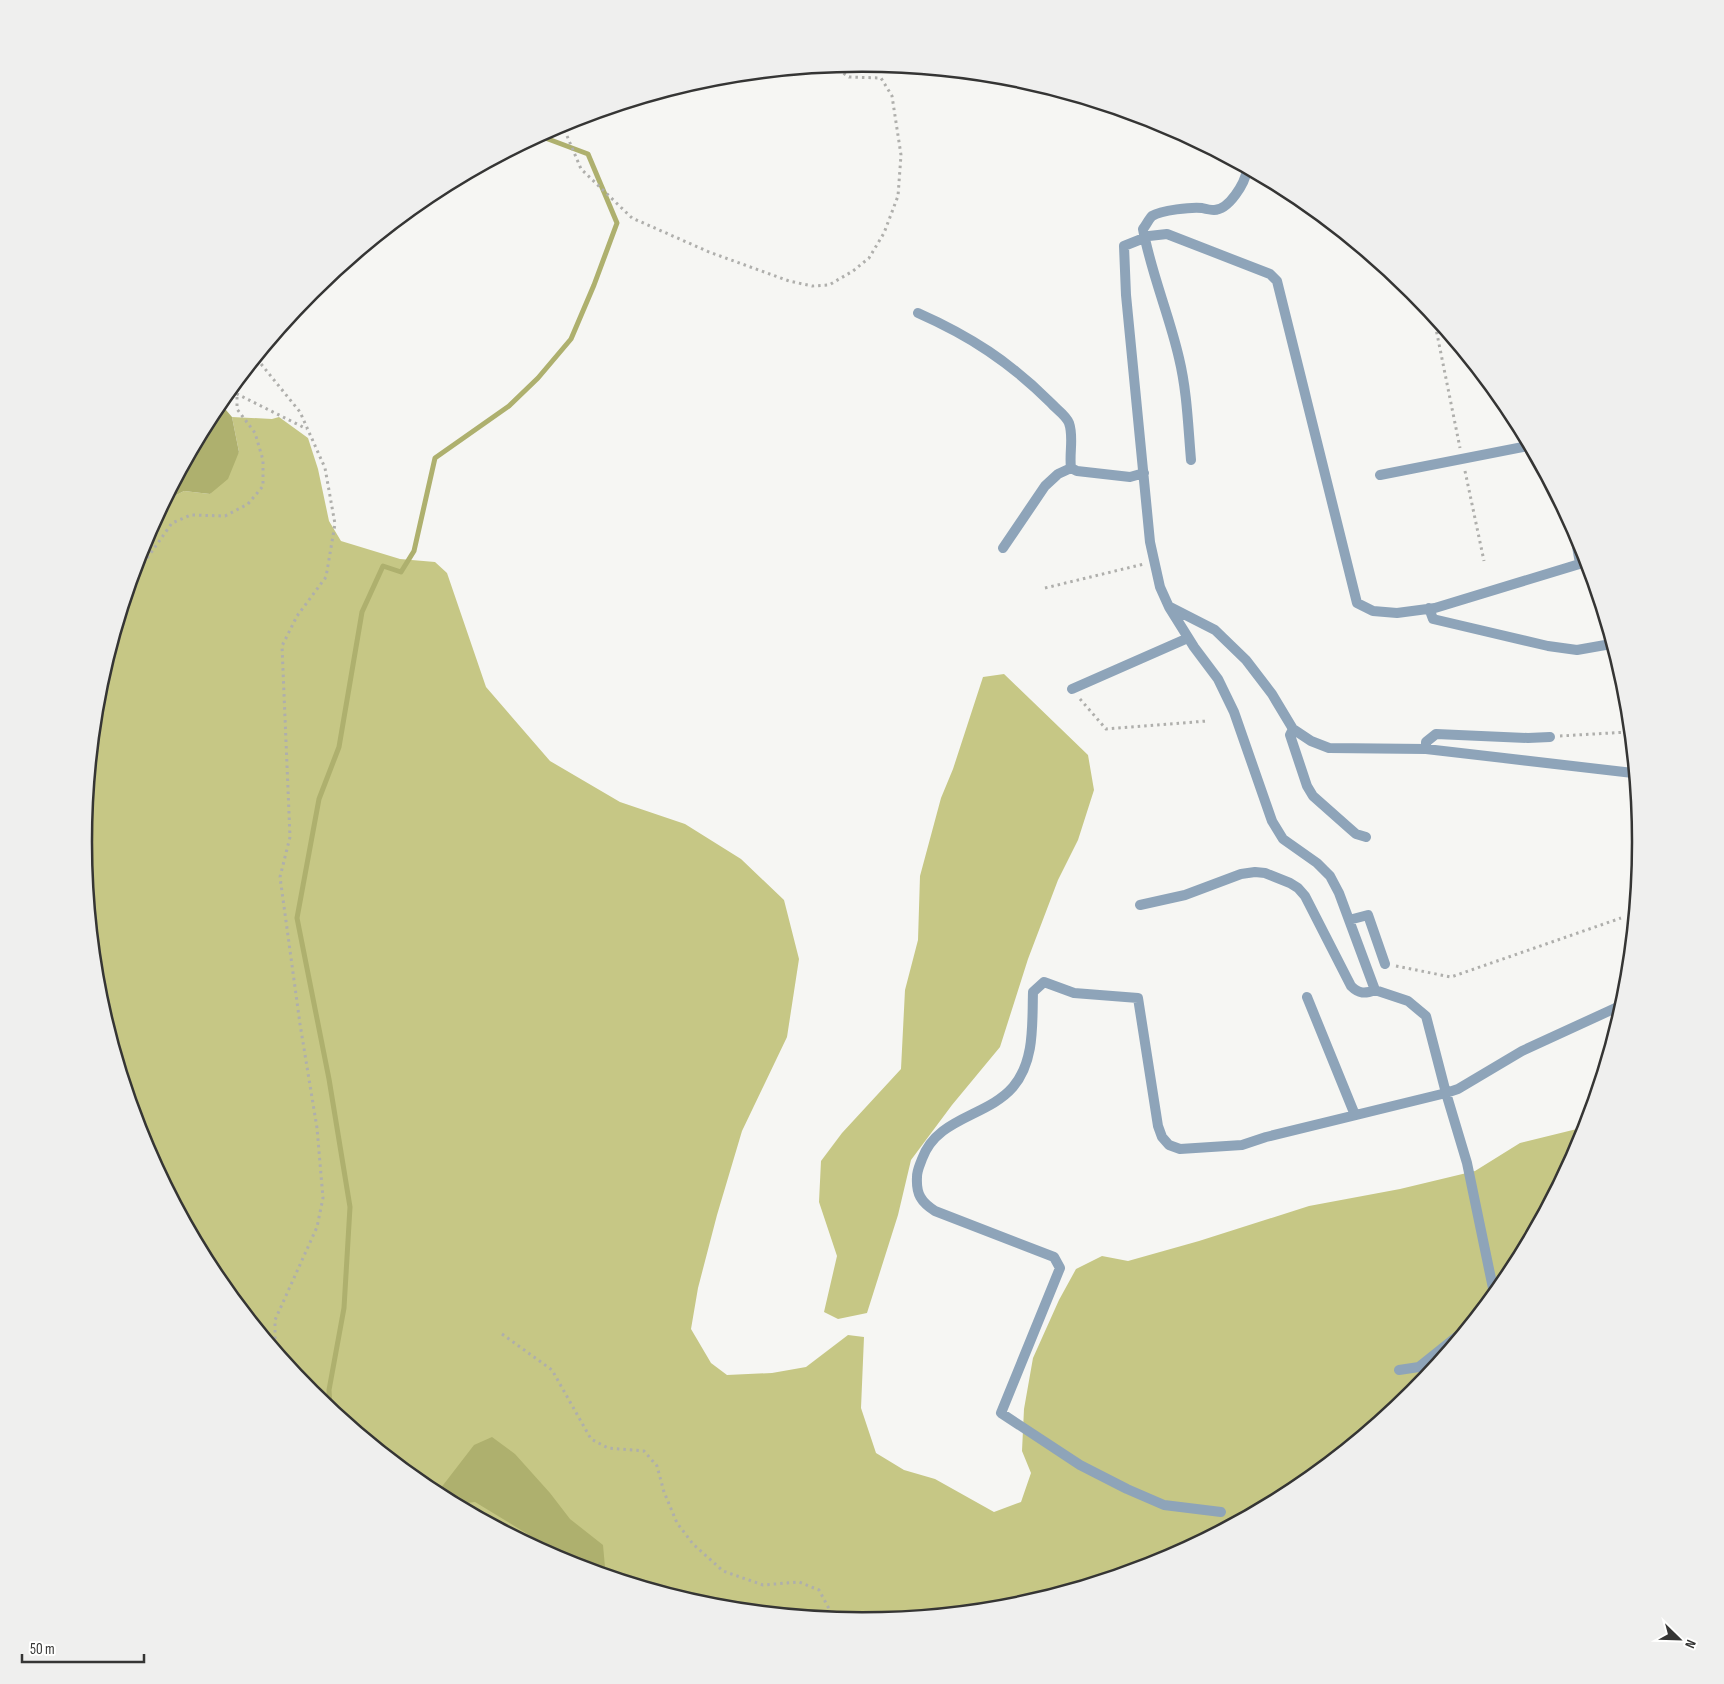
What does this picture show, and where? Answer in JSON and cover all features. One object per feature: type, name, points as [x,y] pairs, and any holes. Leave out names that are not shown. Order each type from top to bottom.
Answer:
[{"type":"lane","points":[[1191,460],[1186,396],[1179,357],[1148,255],[1143,229],[1152,216],[1164,212],[1201,208],[1219,209],[1237,194],[1246,176]]},
{"type":"lane","points":[[1374,990],[1339,893],[1330,876],[1317,863],[1283,839],[1272,821],[1234,712],[1218,679],[1188,638],[1169,607],[1160,587],[1150,542],[1126,295],[1124,246],[1144,238],[1167,234],[1270,274],[1277,281],[1356,603],[1373,611],[1397,612],[1429,608],[1579,563]]},
{"type":"lane","points":[[918,313],[974,341],[998,357],[1030,382],[1068,420],[1072,432],[1071,468]]},
{"type":"lane","points":[[1380,476],[1522,447]]},
{"type":"lane","points":[[1071,468],[1077,471],[1130,477],[1144,474]]},
{"type":"lane","points":[[1003,548],[1046,486],[1058,474],[1071,468]]},
{"type":"lane","points":[[1169,607],[1215,630],[1246,660],[1272,694],[1293,729],[1311,741],[1329,748],[1426,748],[1628,772]]},
{"type":"lane","points":[[1429,608],[1434,618],[1548,646],[1577,650],[1605,645]]},
{"type":"lane","points":[[1072,689],[1188,638]]},
{"type":"lane","points":[[1293,729],[1290,735],[1307,786],[1313,796],[1356,834],[1366,837]]},
{"type":"lane","points":[[1426,748],[1426,742],[1436,734],[1528,738],[1550,737]]},
{"type":"lane","points":[[1140,904],[1185,895],[1241,874],[1265,873],[1298,888],[1351,986],[1359,992],[1366,993],[1374,990],[1408,1001],[1426,1016],[1467,1163],[1492,1283]]},
{"type":"lane","points":[[1349,920],[1368,915],[1385,964]]},
{"type":"lane","points":[[1221,1512],[1164,1505],[1127,1489],[1080,1465],[1001,1413],[1060,1268],[1054,1257],[935,1211],[925,1204],[916,1189],[917,1173],[924,1152],[940,1132],[960,1119],[996,1102],[1014,1086],[1031,1051],[1034,992],[1044,982],[1074,994],[1138,998],[1158,1126],[1162,1137],[1168,1145],[1180,1149],[1242,1145],[1266,1137],[1458,1089],[1522,1051],[1613,1009]]},
{"type":"lane","points":[[1307,997],[1355,1114]]},
{"type":"lane","points":[[1398,1370],[1420,1367],[1438,1352]]},
{"type":"path","points":[[565,132],[580,168],[632,218],[709,252],[789,281],[812,286],[829,285],[853,271],[869,258],[884,233],[898,196],[901,155],[892,96],[882,78],[849,78],[842,73]]},
{"type":"path","points":[[1436,330],[1484,561]]},
{"type":"path","points":[[260,363],[300,412],[325,468],[334,524],[326,577],[297,616],[282,646],[290,837],[280,877],[300,1024],[317,1128],[323,1198],[317,1226],[275,1320],[275,1339]]},
{"type":"path","points":[[147,558],[172,523],[191,515],[225,516],[248,504],[263,486],[264,460],[255,433],[237,409],[237,394],[307,429]]},
{"type":"path","points":[[1045,588],[1154,561]]},
{"type":"path","points":[[1072,689],[1106,729],[1208,721]]},
{"type":"path","points":[[1550,737],[1623,732]]},
{"type":"path","points":[[1385,964],[1451,976],[1621,918]]},
{"type":"path","points":[[502,1334],[552,1370],[591,1439],[608,1448],[644,1450],[657,1466],[664,1492],[677,1524],[693,1544],[723,1571],[763,1585],[799,1582],[819,1590],[830,1611]]},
{"type":"shaded area","points":[[225,409],[232,417],[239,452],[228,479],[210,494],[184,491],[175,496],[196,457]]},
{"type":"shaded area","points":[[232,417],[272,419],[279,417],[308,438],[318,469],[329,521],[341,541],[400,559],[435,562],[447,573],[486,687],[550,761],[620,802],[685,824],[741,859],[784,900],[799,959],[787,1037],[742,1131],[698,1288],[691,1329],[711,1363],[727,1375],[772,1373],[806,1367],[848,1335],[864,1337],[861,1408],[876,1453],[904,1470],[935,1479],[994,1512],[1021,1502],[1031,1473],[1022,1451],[1024,1409],[1033,1358],[1059,1300],[1076,1269],[1102,1256],[1128,1261],[1199,1241],[1309,1206],[1400,1189],[1475,1171],[1520,1143],[1576,1129],[1552,1182],[1502,1270],[1441,1349],[1406,1386],[1369,1421],[1290,1482],[1202,1532],[1156,1553],[1109,1571],[1012,1597],[912,1610],[862,1612],[762,1605],[712,1597],[615,1571],[568,1553],[522,1532],[434,1482],[355,1421],[318,1386],[283,1349],[222,1270],[172,1182],[151,1136],[133,1089],[107,992],[94,892],[92,842],[99,742],[107,692],[133,595],[151,548],[175,496],[184,491],[210,494],[239,452]]},
{"type":"shaded area","points":[[1004,674],[1088,755],[1094,790],[1078,840],[1058,880],[1028,959],[1000,1047],[952,1105],[911,1160],[898,1215],[867,1313],[838,1319],[824,1312],[837,1256],[819,1202],[821,1161],[842,1133],[901,1069],[905,990],[918,940],[920,876],[941,798],[953,769],[983,677]]},
{"type":"shaded area","points":[[492,1437],[515,1454],[550,1493],[570,1519],[603,1545],[605,1567],[531,1536],[475,1502],[468,1503],[442,1487],[474,1445]]},
{"type":"waterway","points":[[329,1397],[344,1308],[350,1207],[329,1079],[297,918],[319,799],[339,747],[362,612],[383,566],[401,572],[414,551],[435,458],[509,406],[538,378],[571,339],[617,223],[588,154],[549,140]]}]
